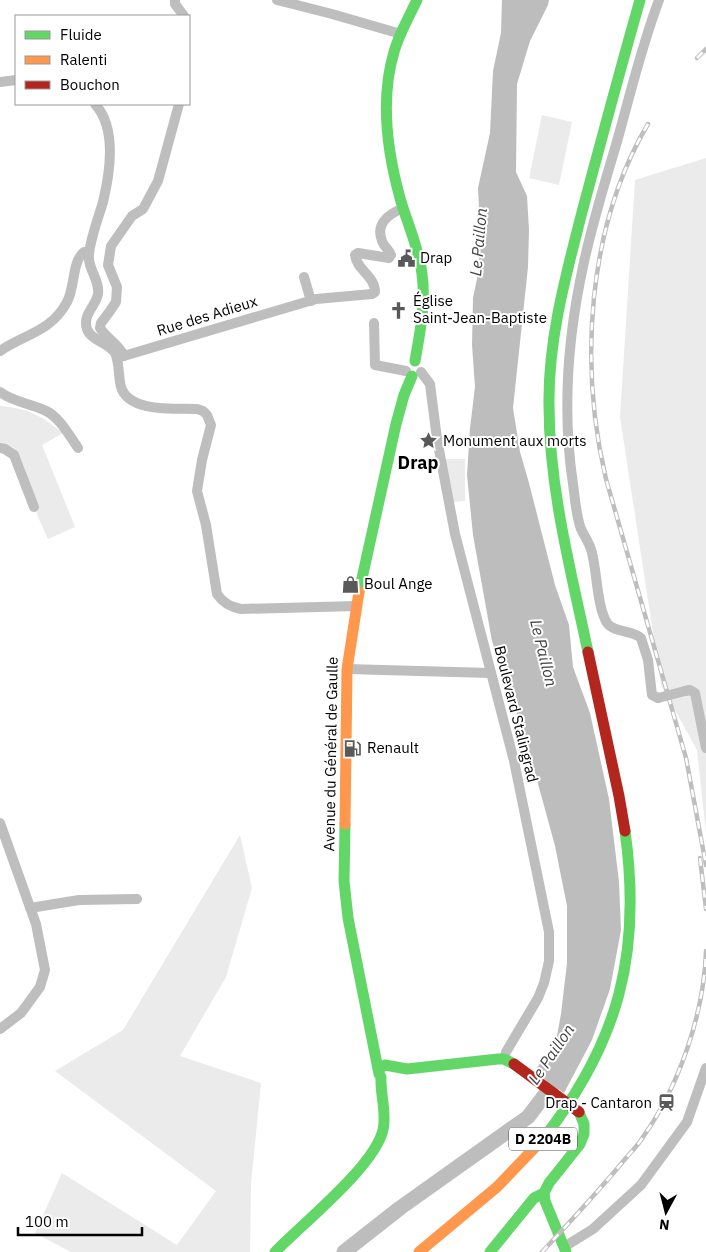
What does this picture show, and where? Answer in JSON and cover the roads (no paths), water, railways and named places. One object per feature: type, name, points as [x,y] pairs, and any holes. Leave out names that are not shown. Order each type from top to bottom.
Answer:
[{"type":"main road","points":[[413,373],[421,365],[415,361],[422,318],[424,289],[419,256],[395,179],[387,110],[390,72],[394,53],[417,0]]},
{"type":"main road","points":[[623,995],[631,903],[626,834],[561,524],[554,479],[549,390],[552,357],[566,276],[640,0]]},
{"type":"main road","points":[[623,995],[636,932],[636,873],[625,796],[566,523],[560,479],[555,392],[571,277],[645,0]]},
{"type":"main road","name":"Avenue du Général de Gaulle","points":[[386,1072],[376,1059],[348,918],[344,881],[347,669],[356,606],[396,424],[404,395],[413,373]]},
{"type":"main road","name":"D 2204B","points":[[419,1252],[491,1192],[539,1144],[581,1086],[601,1048],[615,1010],[623,995]]},
{"type":"main road","name":"D 2204B","points":[[430,1252],[496,1196],[543,1148],[580,1097],[606,1051],[622,1012],[623,995]]},
{"type":"main road","points":[[275,1252],[351,1177],[376,1148],[383,1131],[382,1098],[386,1072],[509,1062],[579,1112],[585,1122],[584,1138],[548,1183],[544,1193],[545,1201],[565,1249]]},
{"type":"main road","points":[[490,1252],[534,1198],[544,1193]]},
{"type":"main road","points":[[286,1252],[293,1234]]},
{"type":"street","points":[[175,0],[175,4],[183,15]]},
{"type":"street","points":[[277,0],[401,34]]},
{"type":"street","points":[[659,0],[643,44],[584,263],[570,357],[568,419],[573,483],[578,515],[581,528],[589,543],[606,621],[612,627],[642,638],[648,660],[652,695],[658,698],[685,691],[693,691],[695,693],[706,748]]},
{"type":"street","points":[[0,82],[15,80]]},
{"type":"street","points":[[96,105],[101,110],[105,119],[109,143],[106,185],[88,257],[98,291],[96,301],[87,317],[86,328],[92,336],[111,348],[120,357]]},
{"type":"street","points":[[179,105],[158,180],[143,209],[132,216],[110,246],[108,265],[117,287],[116,302],[101,323],[100,328],[120,348],[121,387],[124,393],[134,401],[153,408],[197,409],[203,411],[210,420],[210,431],[202,460],[198,491],[206,525],[217,594],[221,600],[227,605],[241,609],[356,606]]},
{"type":"street","name":"Rue des Adieux","points":[[120,357],[308,302],[343,296],[372,294],[375,288],[371,279],[356,260],[355,255],[389,258],[391,255],[390,251],[381,240],[384,219],[390,213],[403,208]]},
{"type":"street","points":[[0,351],[10,344],[40,331],[59,314],[73,288],[74,275],[79,258],[84,252],[89,252]]},
{"type":"street","points":[[304,277],[308,302]]},
{"type":"street","points":[[374,323],[375,365],[413,373]]},
{"type":"street","name":"Boulevard Stalingrad","points":[[413,373],[430,384],[437,439],[455,534],[514,761],[549,932],[549,961],[544,983],[538,998],[506,1052],[509,1062]]},
{"type":"street","points":[[0,392],[24,404],[46,410],[61,424],[78,448]]},
{"type":"street","points":[[0,448],[14,455],[34,508]]},
{"type":"street","points":[[347,669],[490,673]]},
{"type":"street","points":[[0,823],[30,908],[41,944],[45,970],[40,987],[20,1013],[0,1029]]},
{"type":"street","points":[[30,908],[79,900],[137,899]]},
{"type":"street","points":[[565,1249],[593,1229],[640,1185],[686,1122],[706,1068]]},
{"type":"water","points":[[502,0],[549,0],[530,41],[517,84],[516,172],[527,196],[529,230],[528,267],[513,408],[520,452],[555,585],[569,625],[573,667],[590,713],[609,799],[619,882],[621,930],[610,989],[592,1040],[564,1093],[534,1072],[556,1041],[567,963],[567,906],[555,846],[528,747],[492,641],[473,535],[467,475],[475,387],[472,345],[473,298],[479,269],[480,228],[478,188],[490,133],[493,71],[501,33]]},
{"type":"waterway","name":"Le Paillon","points":[[344,1252],[400,1208],[528,1117],[557,1079]]},
{"type":"railway","points":[[697,58],[706,49]]},
{"type":"railway","points":[[648,124],[628,164],[612,207],[601,252],[594,297],[591,344],[593,390],[598,435],[606,479],[686,758],[706,865]]},
{"type":"railway","points":[[700,858],[706,909]]},
{"type":"railway","points":[[542,1252],[641,1141],[668,1095],[695,1024],[704,975],[706,951]]},
{"type":"place","name":"Drap","points":[[406,258]]},
{"type":"place","name":"Église Saint-Jean-Baptiste","points":[[399,310]]},
{"type":"place","name":"Monument aux morts","points":[[429,441]]},
{"type":"place","name":"Boul Ange","points":[[350,584]]},
{"type":"place","name":"Renault","points":[[353,748]]},
{"type":"place","name":"Drap - Cantaron","points":[[666,1103]]},
{"type":"district","name":"Drap","points":[[418,463]]}]
